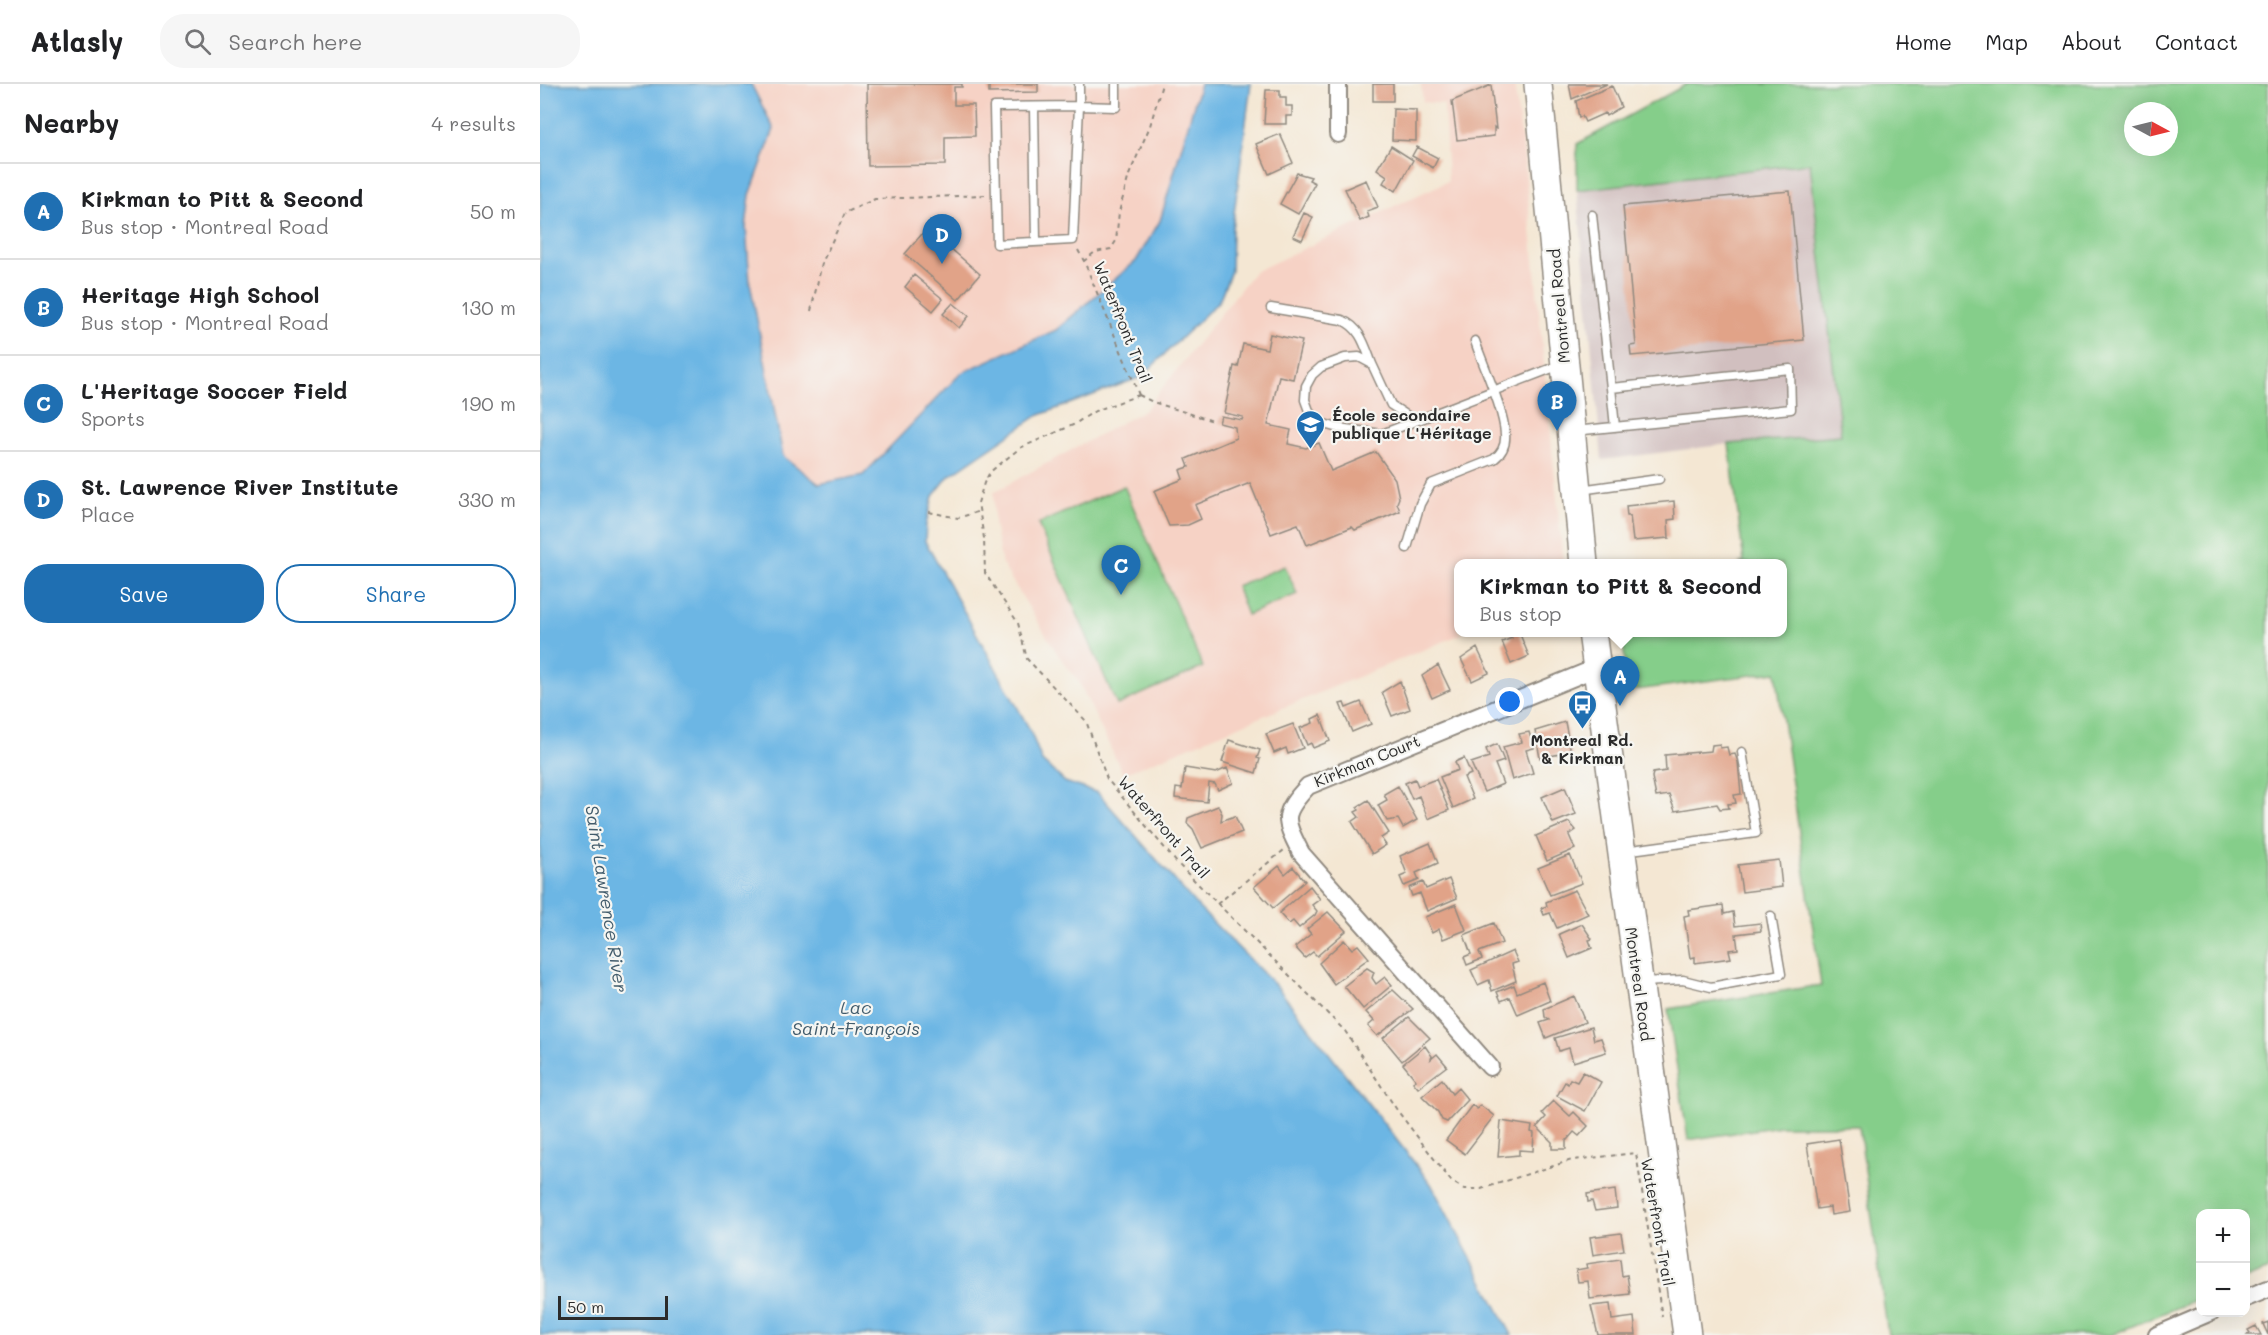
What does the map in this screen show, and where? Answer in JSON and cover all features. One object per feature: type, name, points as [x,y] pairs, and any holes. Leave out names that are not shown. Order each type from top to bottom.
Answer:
[{"type":"main road","name":"Montreal Road","points":[[1538,84],[1584,559]]},
{"type":"main road","name":"Montreal Road","points":[[1592,637],[1687,1335]]},
{"type":"street","points":[[1338,84],[1338,134]]},
{"type":"street","name":"Kirkman Court","points":[[1490,1067],[1301,853],[1287,827],[1290,806],[1308,786],[1596,668]]},
{"type":"street","points":[[2250,1296],[2268,1289]]},
{"type":"street","points":[[2157,1335],[2199,1317]]},
{"type":"lane","points":[[1079,84],[1079,106],[1073,240],[997,244],[994,107],[1079,106],[1116,107],[1116,84]]},
{"type":"lane","points":[[1034,107],[1036,242]]},
{"type":"lane","points":[[1592,214],[1615,427]]},
{"type":"lane","points":[[1271,308],[1342,320],[1352,324],[1361,336],[1391,405],[1414,420]]},
{"type":"lane","points":[[1407,548],[1420,504],[1431,484],[1486,463],[1500,454],[1506,433],[1474,341]]},
{"type":"lane","points":[[1372,364],[1359,357],[1345,358],[1321,367],[1312,375],[1305,400],[1311,416],[1326,426],[1382,434],[1564,364]]},
{"type":"lane","points":[[1571,432],[1791,409],[1790,369],[1611,388]]},
{"type":"lane","points":[[1577,490],[1659,479]]},
{"type":"lane","points":[[1621,851],[1756,833],[1742,752]]},
{"type":"lane","points":[[1639,982],[1683,980],[1711,987],[1781,974],[1771,916]]},
{"type":"path","name":"Waterfront Trail","points":[[1161,84],[1150,126],[1128,175],[1119,213],[1116,241],[1111,249],[1095,252],[1084,261],[1139,395],[1095,411],[1079,422],[1033,441],[1007,456],[990,472],[979,495],[987,578],[1018,623],[1027,659],[1086,721],[1107,779],[1178,864],[1345,1031],[1397,1110],[1445,1175],[1458,1186],[1471,1190],[1498,1186],[1572,1160],[1636,1153],[1663,1323]]},
{"type":"path","points":[[810,311],[822,263],[845,213],[874,199],[963,198],[996,194]]},
{"type":"path","points":[[1139,395],[1152,402],[1213,421]]},
{"type":"path","points":[[929,512],[958,518],[980,511]]},
{"type":"path","points":[[1217,904],[1295,841]]},
{"type":"shaded area","points":[[751,84],[1200,84],[1160,221],[1136,261],[1056,330],[961,373],[863,475],[819,484],[783,456],[750,283],[746,227],[750,195],[774,129]]},
{"type":"shaded area","name":"École secondaire publique L'Héritage","points":[[1421,84],[1514,84],[1524,156],[1563,559],[1454,559],[1454,637],[1123,774],[1079,682],[1059,656],[1002,564],[994,524],[994,492],[1145,410],[1254,272],[1448,181],[1444,104],[1423,102]]},
{"type":"shaded area","points":[[1810,163],[1841,436],[1729,444],[1602,460],[1577,190]]},
{"type":"green space","points":[[1687,84],[2268,84],[2268,1270],[2250,1277],[2250,1209],[2196,1209],[2196,1300],[2111,1335],[1888,1335],[1859,1126],[1780,1126],[1688,1140],[1668,1009],[1821,985],[1776,672],[1628,691],[1622,637],[1787,637],[1787,559],[1744,559],[1729,444],[1841,435],[1810,163],[1577,190],[1577,144]]},
{"type":"green space","points":[[1124,486],[1203,667],[1117,705],[1038,524]]},
{"type":"green space","points":[[1285,566],[1297,594],[1247,615],[1236,586]]},
{"type":"water","name":"Lac Saint-François","points":[[540,84],[751,84],[774,129],[750,195],[746,227],[750,283],[783,456],[819,484],[863,475],[961,373],[1056,330],[1136,261],[1160,221],[1200,84],[1251,84],[1232,229],[1231,271],[1219,301],[1141,377],[1037,416],[949,476],[933,496],[926,524],[925,541],[1030,730],[1042,761],[1065,782],[1098,793],[1200,909],[1278,988],[1431,1184],[1512,1335],[540,1335]]},
{"type":"building","points":[[867,84],[962,84],[962,87],[954,87],[954,105],[974,105],[975,136],[945,137],[945,165],[868,166]]},
{"type":"building","points":[[989,84],[1038,84],[1038,92],[989,93]]},
{"type":"building","points":[[1373,84],[1393,84],[1393,101],[1373,101]]},
{"type":"building","points":[[1569,84],[1607,84],[1572,99]]},
{"type":"building","points":[[1491,85],[1496,129],[1494,127],[1494,136],[1457,140],[1452,101]]},
{"type":"building","points":[[1612,86],[1621,107],[1606,116],[1605,113],[1585,122],[1582,116],[1579,118],[1576,101]]},
{"type":"building","points":[[1266,90],[1280,90],[1280,97],[1286,97],[1286,106],[1292,106],[1292,116],[1286,116],[1286,124],[1264,124]]},
{"type":"building","points":[[1393,109],[1416,110],[1416,141],[1392,140]]},
{"type":"building","points":[[1280,134],[1293,163],[1269,174],[1256,144]]},
{"type":"building","points":[[1391,146],[1413,160],[1396,191],[1383,183],[1387,176],[1377,169]]},
{"type":"building","points":[[1417,147],[1438,158],[1433,168],[1412,156]]},
{"type":"building","points":[[1297,173],[1311,177],[1309,180],[1315,183],[1298,214],[1280,204]]},
{"type":"building","points":[[1366,180],[1378,207],[1367,211],[1369,217],[1360,221],[1345,189]]},
{"type":"building","points":[[1790,191],[1804,340],[1631,356],[1630,346],[1636,345],[1623,206]]},
{"type":"building","points":[[1304,213],[1313,217],[1302,240],[1293,236]]},
{"type":"building","points":[[927,228],[980,274],[958,300],[905,254]]},
{"type":"building","points":[[914,275],[943,299],[933,311],[905,287]]},
{"type":"building","points":[[953,303],[969,316],[959,328],[943,314]]},
{"type":"building","points":[[1270,334],[1302,341],[1293,379],[1279,376],[1268,425],[1291,430],[1288,444],[1306,448],[1319,443],[1331,471],[1376,452],[1395,479],[1400,511],[1355,530],[1352,527],[1307,545],[1298,524],[1271,534],[1250,483],[1195,505],[1201,519],[1188,525],[1169,526],[1154,491],[1183,479],[1180,470],[1189,467],[1186,459],[1236,438],[1235,427],[1219,423],[1221,416],[1242,420],[1243,417],[1224,413],[1234,366],[1238,367],[1243,344],[1267,349]]},
{"type":"building","points":[[1674,501],[1675,519],[1668,520],[1669,538],[1633,541],[1630,516],[1627,516],[1626,506]]},
{"type":"building","points":[[1521,637],[1529,656],[1511,664],[1502,642]]},
{"type":"building","points":[[1477,648],[1489,673],[1472,681],[1461,659]]},
{"type":"building","points":[[1438,665],[1450,690],[1432,698],[1422,676]]},
{"type":"building","points":[[1400,681],[1410,709],[1392,716],[1382,692]]},
{"type":"building","points":[[1361,702],[1371,724],[1352,732],[1340,704],[1344,703],[1346,708]]},
{"type":"building","points":[[1320,715],[1330,741],[1313,748],[1311,743],[1307,745],[1300,728],[1313,723],[1312,719]]},
{"type":"building","points":[[1565,722],[1572,757],[1561,759],[1560,754],[1540,758],[1535,731]]},
{"type":"building","points":[[1293,724],[1303,748],[1288,754],[1286,748],[1274,753],[1266,734]]},
{"type":"building","points":[[1529,732],[1534,748],[1526,750],[1533,773],[1512,780],[1503,747],[1522,742],[1519,734]]},
{"type":"building","points":[[1229,740],[1260,750],[1256,773],[1222,762]]},
{"type":"building","points":[[1497,744],[1504,761],[1495,764],[1503,784],[1484,792],[1471,763],[1489,757],[1486,749]]},
{"type":"building","points":[[1720,744],[1720,748],[1727,747],[1729,755],[1735,754],[1738,762],[1741,794],[1734,795],[1736,803],[1728,804],[1729,808],[1720,809],[1717,804],[1675,811],[1669,795],[1656,797],[1652,777],[1653,773],[1666,771],[1665,755],[1711,751],[1712,745]]},
{"type":"building","points":[[1464,758],[1471,774],[1464,777],[1473,799],[1453,808],[1440,777],[1458,770],[1455,762]]},
{"type":"building","points":[[1185,768],[1216,773],[1227,768],[1233,783],[1218,790],[1215,784],[1209,783],[1207,802],[1175,798],[1176,788],[1182,789]]},
{"type":"building","points":[[1415,779],[1418,786],[1436,779],[1449,810],[1428,819],[1419,796],[1412,799],[1405,783]]},
{"type":"building","points":[[1398,786],[1417,820],[1403,828],[1398,819],[1387,821],[1378,805],[1387,800],[1384,794]]},
{"type":"building","points":[[1565,787],[1576,814],[1553,823],[1542,797]]},
{"type":"building","points":[[1368,800],[1389,833],[1381,838],[1386,845],[1372,854],[1352,822],[1359,817],[1355,812],[1359,810],[1357,807]]},
{"type":"building","points":[[1218,806],[1222,814],[1221,821],[1235,816],[1242,832],[1202,848],[1193,829],[1187,823],[1188,818]]},
{"type":"building","points":[[1569,822],[1576,830],[1569,835],[1575,849],[1547,861],[1536,836]]},
{"type":"building","points":[[1430,843],[1438,863],[1416,873],[1419,880],[1404,886],[1400,877],[1407,874],[1400,856]]},
{"type":"building","points":[[1570,855],[1582,883],[1550,895],[1538,868]]},
{"type":"building","points":[[1779,860],[1782,887],[1742,892],[1738,865]]},
{"type":"building","points":[[1279,866],[1285,874],[1293,867],[1305,881],[1273,908],[1254,887]]},
{"type":"building","points":[[1449,879],[1457,898],[1427,911],[1420,893],[1412,896],[1409,888],[1423,882],[1426,889]]},
{"type":"building","points":[[1310,886],[1320,899],[1312,905],[1317,911],[1315,915],[1299,928],[1293,921],[1289,924],[1279,913]]},
{"type":"building","points":[[1575,890],[1588,914],[1557,928],[1550,913],[1544,915],[1541,908],[1547,906],[1546,902]]},
{"type":"building","points":[[1456,904],[1466,930],[1443,939],[1439,929],[1432,933],[1425,917]]},
{"type":"building","points":[[1723,905],[1724,914],[1733,912],[1735,926],[1760,923],[1761,931],[1736,934],[1738,949],[1729,950],[1731,958],[1695,963],[1695,957],[1690,958],[1684,916],[1689,915],[1688,910]]},
{"type":"building","points":[[1328,912],[1346,931],[1317,956],[1313,952],[1305,958],[1295,947],[1311,934],[1307,929]]},
{"type":"building","points":[[1494,923],[1502,943],[1479,952],[1482,959],[1467,965],[1464,957],[1471,954],[1464,935]]},
{"type":"building","points":[[1582,924],[1592,939],[1589,940],[1592,948],[1569,958],[1559,934]]},
{"type":"building","points":[[1344,940],[1352,949],[1358,945],[1369,958],[1334,984],[1319,963]]},
{"type":"building","points":[[1513,951],[1518,962],[1512,964],[1516,981],[1492,991],[1489,980],[1478,985],[1471,970]]},
{"type":"building","points":[[1367,968],[1374,972],[1372,978],[1376,984],[1385,977],[1392,985],[1363,1009],[1344,986]]},
{"type":"building","points":[[1543,982],[1550,1001],[1518,1015],[1510,997],[1501,1001],[1497,992],[1514,985],[1517,993]]},
{"type":"building","points":[[1393,990],[1413,1009],[1377,1036],[1368,1026],[1374,1021],[1366,1012]]},
{"type":"building","points":[[1574,996],[1585,1022],[1546,1038],[1540,1023],[1549,1020],[1545,1017],[1544,1009]]},
{"type":"building","points":[[1409,1017],[1430,1038],[1402,1061],[1383,1038]]},
{"type":"building","points":[[1591,1027],[1594,1040],[1601,1038],[1606,1052],[1573,1062],[1569,1048],[1559,1051],[1555,1038]]},
{"type":"building","points":[[1425,1046],[1432,1056],[1431,1059],[1437,1054],[1447,1066],[1418,1088],[1413,1082],[1416,1080],[1403,1064]]},
{"type":"building","points":[[1583,1072],[1601,1082],[1585,1111],[1557,1096],[1565,1082],[1568,1084],[1570,1079],[1577,1082]]},
{"type":"building","points":[[1442,1079],[1452,1094],[1458,1088],[1468,1100],[1447,1122],[1442,1120],[1438,1112],[1422,1096]]},
{"type":"building","points":[[1554,1101],[1570,1116],[1574,1112],[1588,1126],[1579,1136],[1574,1132],[1566,1141],[1566,1149],[1552,1149],[1552,1142],[1537,1127],[1546,1117],[1542,1113]]},
{"type":"building","points":[[1472,1105],[1477,1109],[1480,1105],[1494,1116],[1465,1154],[1446,1140]]},
{"type":"building","points":[[1501,1121],[1532,1126],[1533,1151],[1519,1150],[1519,1155],[1498,1157]]},
{"type":"building","points":[[1839,1139],[1850,1212],[1831,1215],[1830,1207],[1817,1209],[1807,1144]]},
{"type":"building","points":[[1615,1190],[1617,1208],[1595,1211],[1592,1201],[1588,1202],[1587,1194]]},
{"type":"building","points":[[1621,1233],[1624,1250],[1593,1255],[1590,1237]]},
{"type":"building","points":[[1620,1259],[1622,1276],[1627,1275],[1630,1294],[1590,1299],[1588,1281],[1578,1282],[1576,1270],[1587,1268],[1586,1264]]},
{"type":"building","points":[[1610,1304],[1612,1320],[1634,1317],[1636,1335],[1598,1335],[1591,1306]]},
{"type":"building","points":[[2268,1322],[2268,1335],[2263,1324]]},
{"type":"building","points":[[2256,1326],[2261,1335],[2246,1335],[2250,1333],[2248,1330]]},
{"type":"place","name":"St. Lawrence River Institute","points":[[942,264]]},
{"type":"place","name":"Heritage High School","points":[[1557,431]]},
{"type":"place","name":"École secondaire publique L'Héritage","points":[[1311,450]]},
{"type":"place","name":"L'Heritage Soccer Field","points":[[1121,595]]},
{"type":"place","name":"Kirkman to Pitt & Second","points":[[1620,706]]},
{"type":"place","name":"Montreal Rd. & Kirkman","points":[[1582,730]]},
{"type":"water label","name":"Saint Lawrence River","points":[[606,899]]}]
